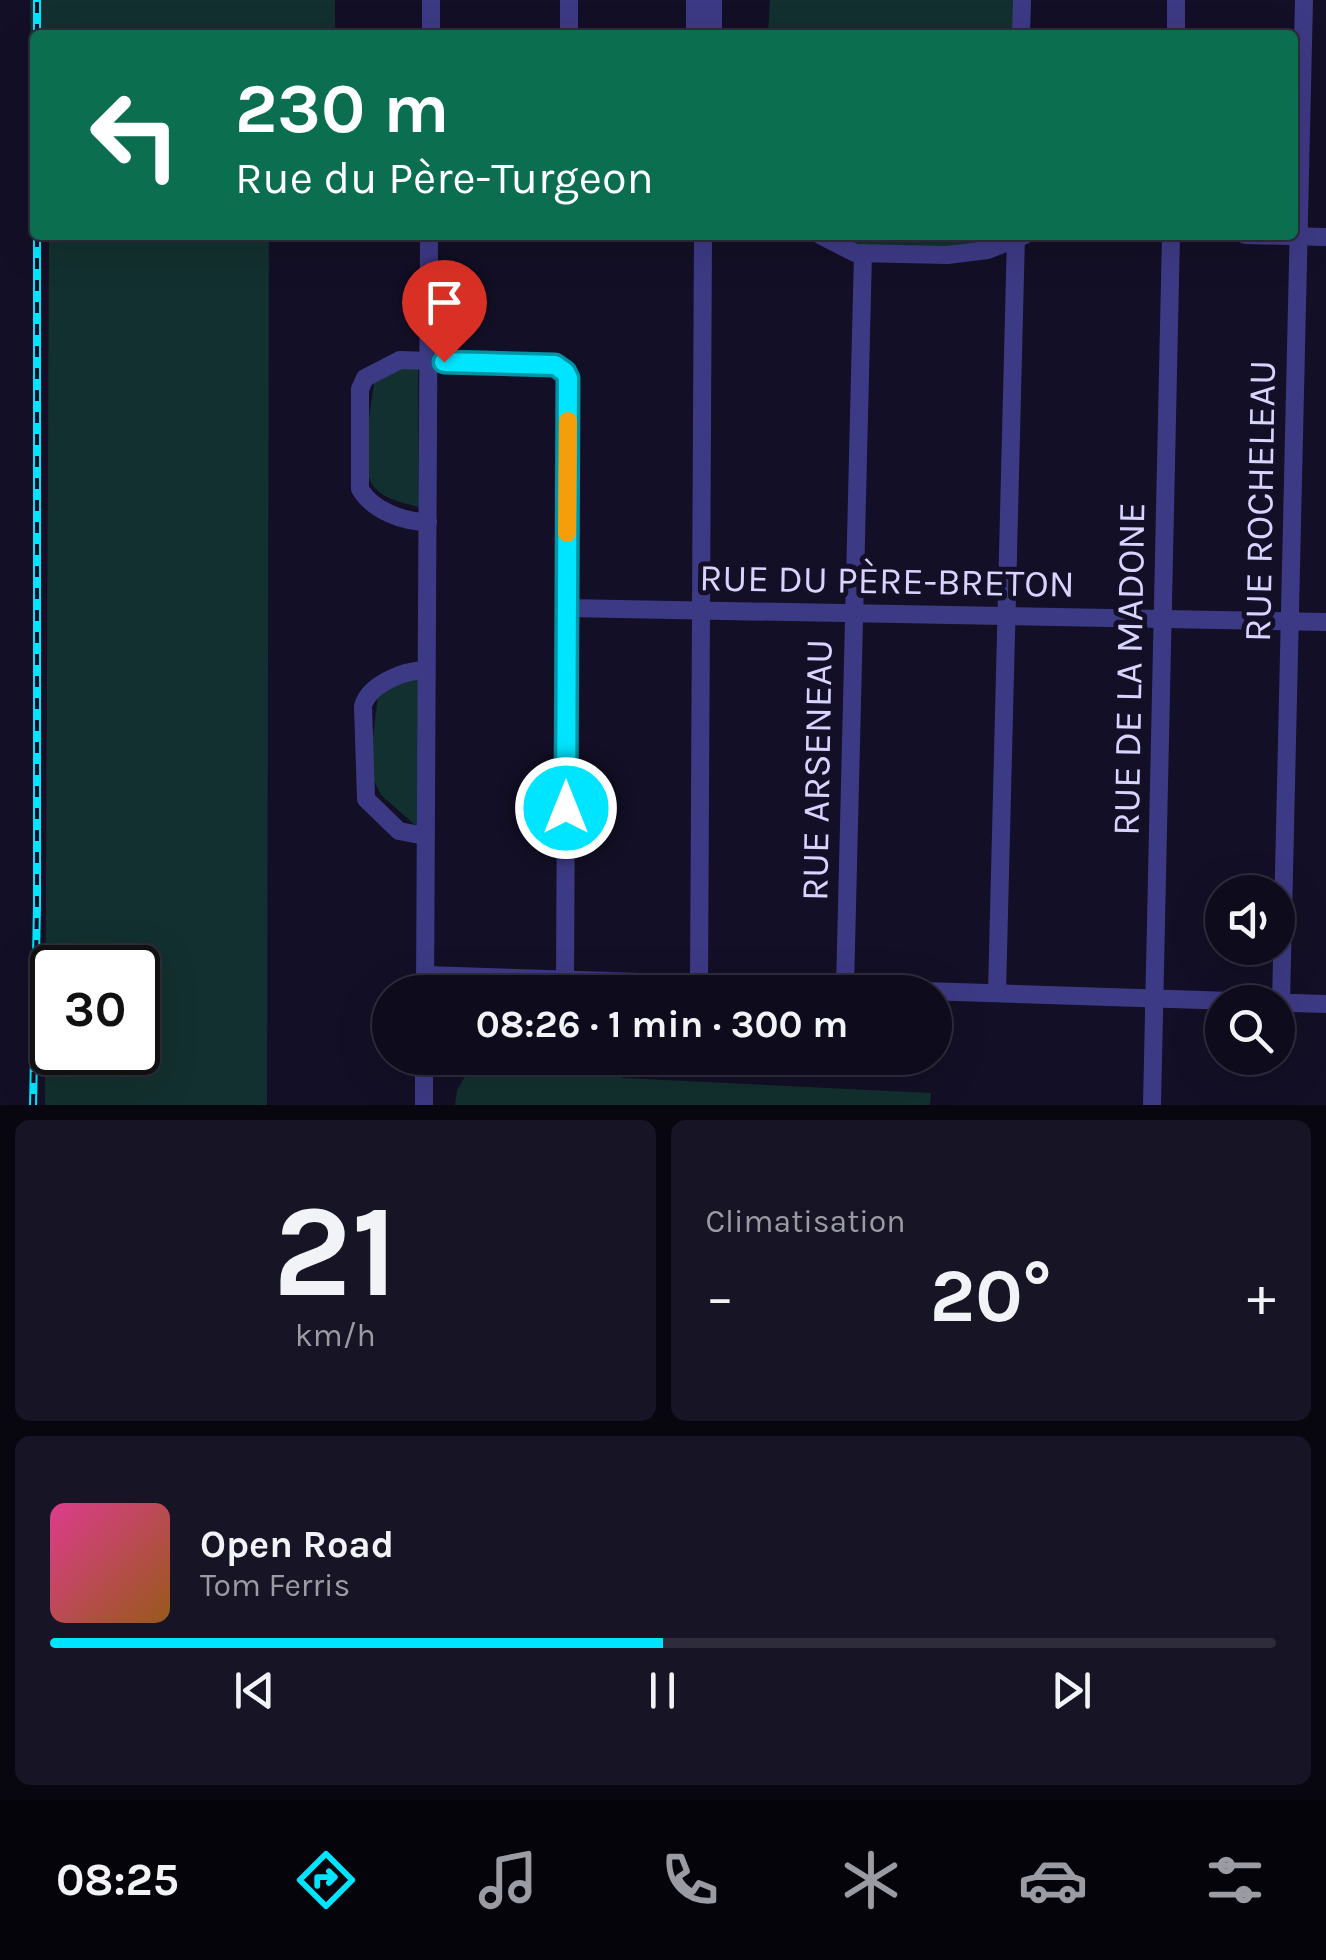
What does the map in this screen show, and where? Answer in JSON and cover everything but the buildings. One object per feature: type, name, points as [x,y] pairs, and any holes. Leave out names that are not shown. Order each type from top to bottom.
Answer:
[{"type":"street","points":[[431,30],[432,0]]},
{"type":"street","points":[[569,0],[569,30]]},
{"type":"street","points":[[1021,30],[1022,0]]},
{"type":"street","points":[[1176,0],[1176,30]]},
{"type":"street","name":"RUE ROCHELEAU","points":[[1281,985],[1304,0]]},
{"type":"street","points":[[696,30],[704,2]]},
{"type":"street","points":[[704,2],[712,30]]},
{"type":"street","points":[[1299,236],[1326,237]]},
{"type":"street","points":[[425,975],[430,240]]},
{"type":"street","points":[[699,975],[703,240]]},
{"type":"street","points":[[829,240],[863,254],[969,253],[1010,240]]},
{"type":"street","points":[[996,994],[1019,240]]},
{"type":"street","name":"RUE DE LA MADONE","points":[[1152,1105],[1171,240]]},
{"type":"street","name":"RUE ARSENEAU","points":[[845,975],[863,254]]},
{"type":"street","points":[[428,522],[403,519],[373,505],[363,494],[359,482],[362,381],[396,361],[555,365],[565,372],[565,975]]},
{"type":"street","name":"RUE DU PÈRE-BRETON","points":[[567,608],[1326,622]]},
{"type":"street","points":[[425,836],[399,831],[374,811],[366,799],[363,722],[364,700],[370,693],[407,672],[426,670]]},
{"type":"street","points":[[952,992],[1205,1000]]},
{"type":"street","points":[[1295,1003],[1326,1004]]},
{"type":"street","points":[[424,1075],[424,1105]]},
{"type":"green space","points":[[30,0],[335,0],[335,30],[30,30]]},
{"type":"green space","points":[[770,0],[1022,0],[1021,30],[768,30]]},
{"type":"green space","points":[[49,240],[269,240],[267,1105],[45,1105],[45,1075],[160,1075],[160,945],[46,945]]},
{"type":"green space","points":[[831,240],[990,240],[962,251],[863,251]]},
{"type":"green space","points":[[418,359],[419,507],[379,492],[367,467],[375,377]]},
{"type":"green space","points":[[421,668],[423,832],[381,795],[369,770],[379,687]]},
{"type":"green space","points":[[466,1075],[619,1075],[931,1093],[930,1105],[455,1105],[457,1090]]},
{"type":"railway","points":[[37,0],[37,30]]},
{"type":"railway","points":[[33,1105],[37,907],[37,240]]},
{"type":"slow traffic","points":[[567,533],[568,421]]},
{"type":"route","points":[[444,362],[555,365],[568,378],[566,808]]}]
